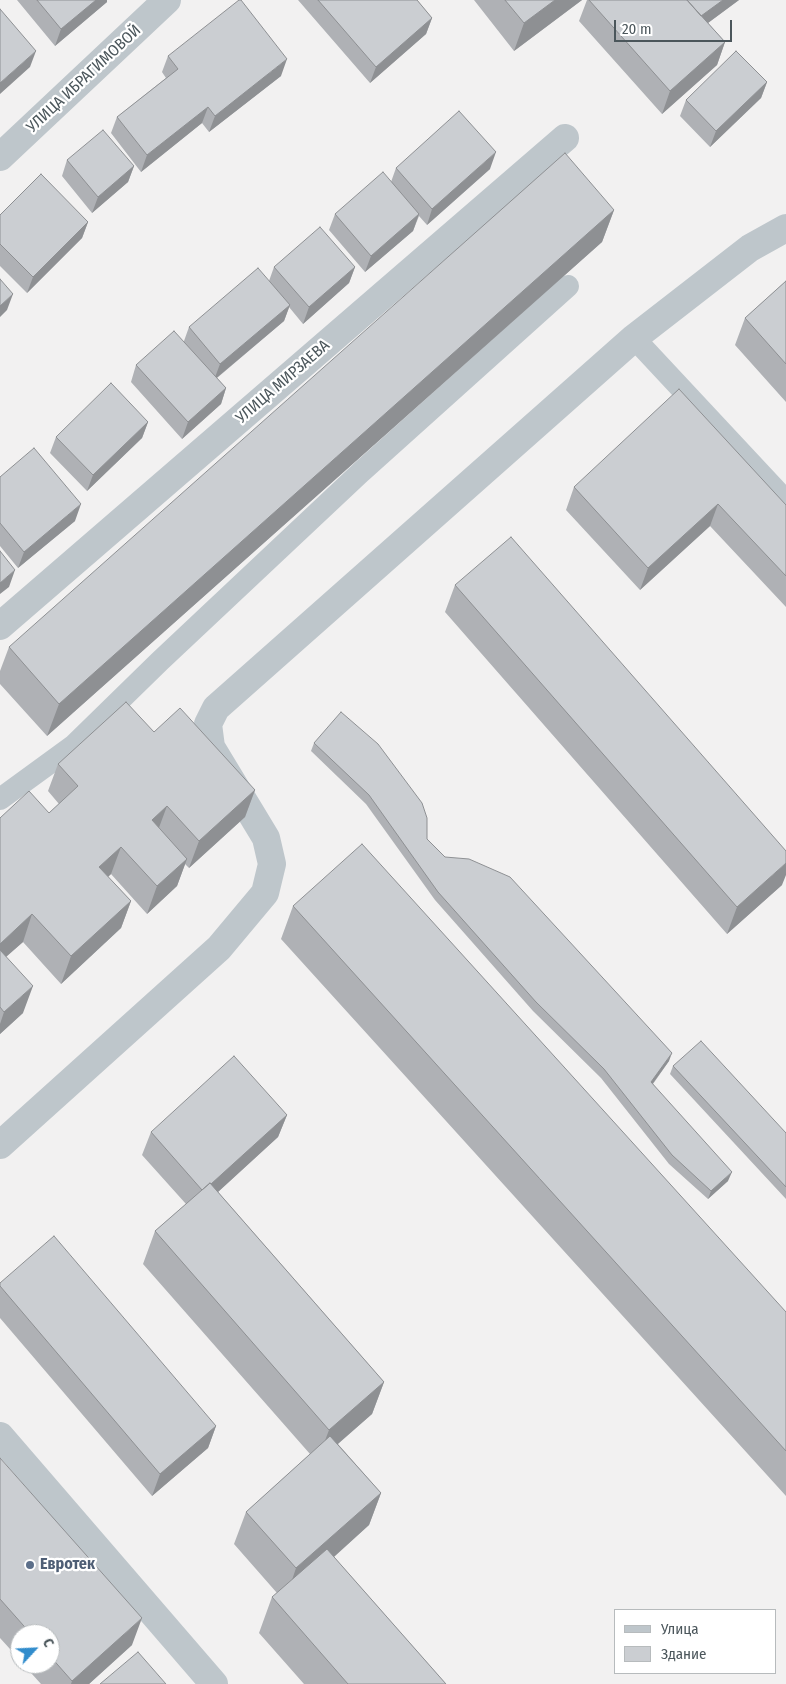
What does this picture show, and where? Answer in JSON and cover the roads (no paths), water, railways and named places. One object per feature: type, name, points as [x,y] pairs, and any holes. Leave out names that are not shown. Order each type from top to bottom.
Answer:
[{"type":"street","name":"УЛИЦА ИБРАГИМОВОЙ","points":[[0,158],[167,0]]},
{"type":"street","name":"УЛИЦА МИРЗАЕВА","points":[[0,626],[565,138]]},
{"type":"street","points":[[0,1145],[218,948],[265,893],[272,864],[266,838],[211,747],[208,724],[216,708],[634,338],[750,248],[786,228]]},
{"type":"street","points":[[0,1436],[214,1684]]},
{"type":"lane","points":[[0,799],[73,746],[160,661],[361,472],[568,286]]},
{"type":"lane","points":[[634,338],[786,501]]},
{"type":"place","name":"Евротек","points":[[30,1565]]}]
